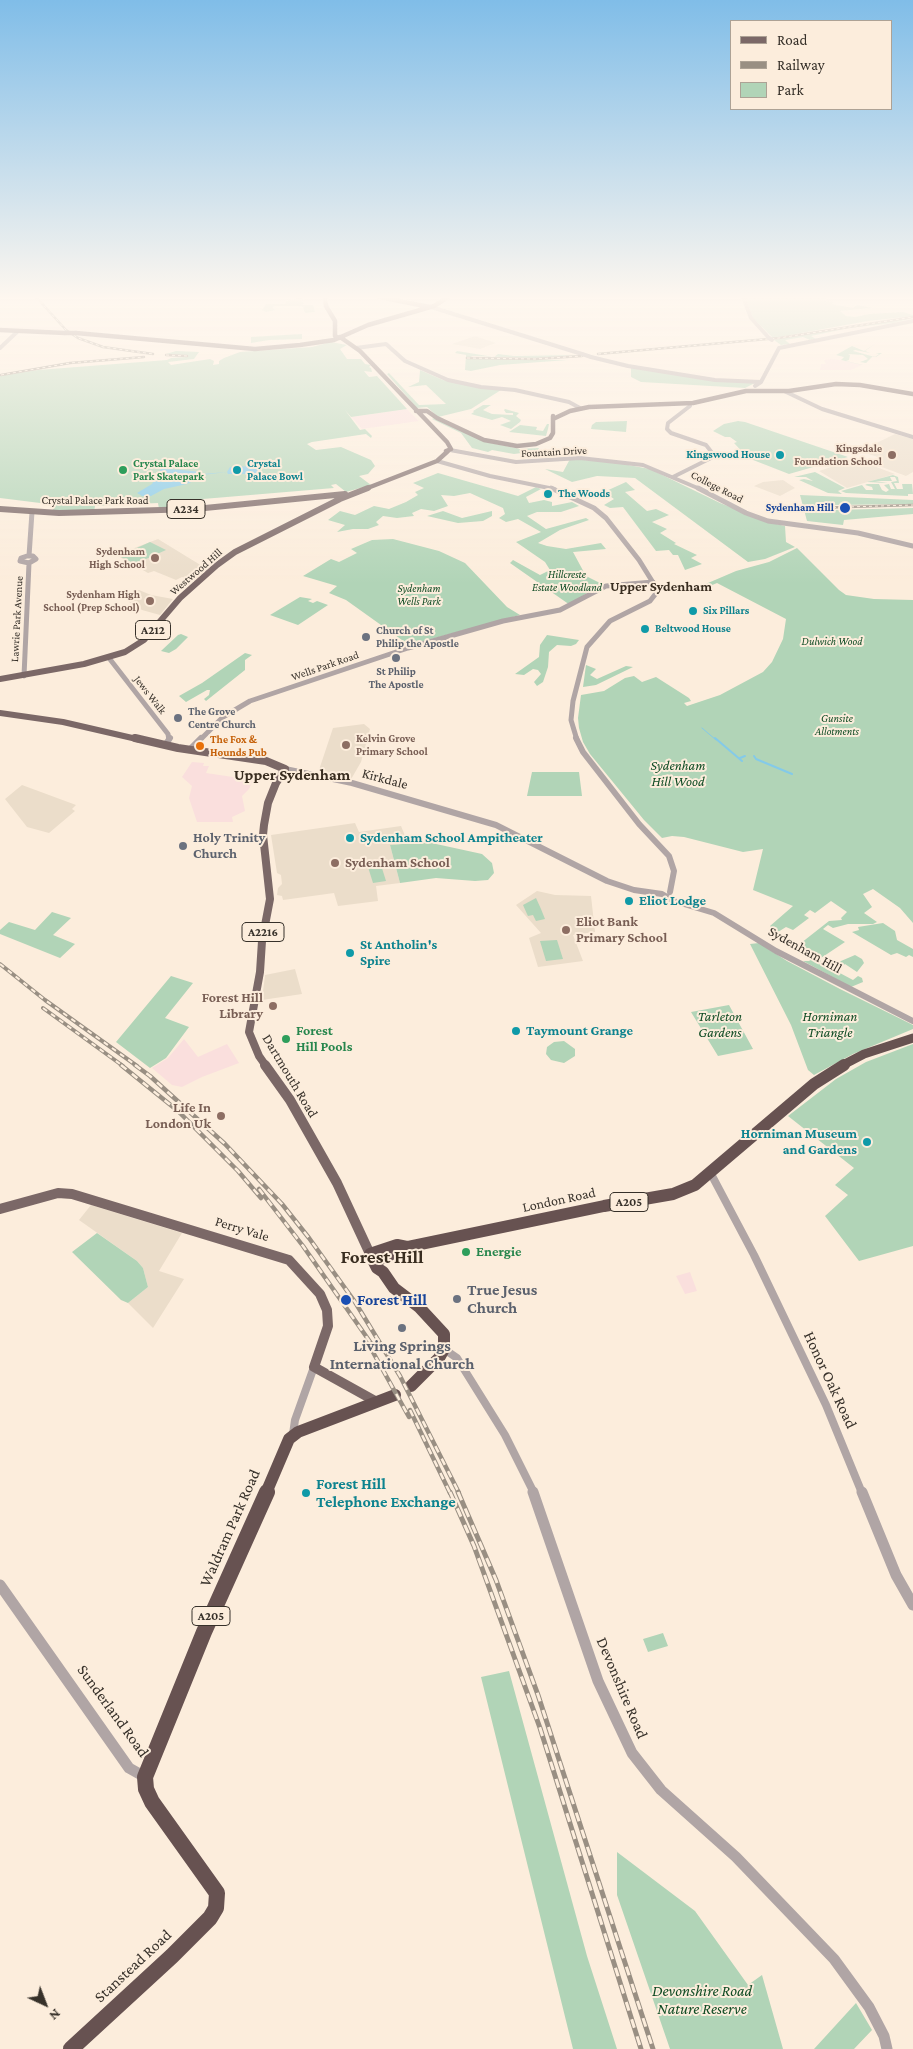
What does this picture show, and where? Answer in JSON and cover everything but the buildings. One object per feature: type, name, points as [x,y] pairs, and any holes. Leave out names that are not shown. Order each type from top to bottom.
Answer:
[{"type":"highway","name":"London Road","points":[[377,1256],[407,1247],[604,1206],[673,1194],[695,1185],[822,1078],[864,1054],[911,1037]]},
{"type":"highway","points":[[377,1256],[377,1268],[383,1272],[394,1288],[419,1307],[440,1328],[445,1340],[444,1349],[430,1369],[411,1386]]},
{"type":"highway","points":[[294,1434],[395,1395]]},
{"type":"highway","name":"Waldram Park Road","points":[[145,1777],[204,1632],[240,1555],[289,1439],[294,1434]]},
{"type":"highway","name":"Sunderland Road","points":[[145,1777],[146,1789],[152,1802],[217,1893],[216,1908]]},
{"type":"highway","name":"Stanstead Road","points":[[71,2049],[185,1943],[210,1918],[216,1908]]},
{"type":"main road","points":[[399,393],[445,448],[436,459],[437,461]]},
{"type":"main road","points":[[416,411],[428,411],[437,418],[488,441],[515,446],[536,444],[552,435],[552,418],[558,412],[616,404],[689,403],[739,393]]},
{"type":"main road","name":"Westwood Hill","points":[[0,679],[24,676],[108,658],[128,650],[144,640],[180,598],[230,556],[343,495],[393,480],[437,461]]},
{"type":"main road","name":"Crystal Palace Park Road","points":[[0,509],[32,512],[103,513],[165,510],[343,495]]},
{"type":"main road","name":"Kirkdale","points":[[0,713],[80,725],[189,750],[266,761],[285,769]]},
{"type":"main road","name":"Dartmouth Road","points":[[285,769],[276,783],[268,803],[264,825],[263,835],[270,899],[262,941],[260,972],[249,1032],[259,1056],[290,1100],[338,1183],[364,1240],[377,1256]]},
{"type":"main road","name":"Perry Vale","points":[[0,1209],[58,1192],[72,1194],[289,1260],[320,1294],[326,1310],[328,1326],[314,1368]]},
{"type":"main road","points":[[314,1368],[377,1402]]},
{"type":"street","points":[[527,393],[568,402],[579,408]]},
{"type":"street","points":[[785,393],[822,409],[913,437]]},
{"type":"street","points":[[673,477],[711,458],[713,454],[708,446],[671,433],[667,429],[668,423],[690,406],[689,403]]},
{"type":"street","name":"Fountain Drive","points":[[445,448],[516,462],[580,458],[631,463]]},
{"type":"street","points":[[437,461],[490,476],[548,487],[594,508],[606,518],[657,589],[653,598],[610,621],[587,647],[572,704],[571,720],[576,738],[583,752],[639,824],[669,856],[674,871],[671,896]]},
{"type":"street","name":"College Road","points":[[631,463],[648,466],[735,508],[768,521],[858,533],[913,546]]},
{"type":"street","points":[[29,556],[32,512]]},
{"type":"street","points":[[29,556],[35,556],[36,559],[29,563],[23,563],[20,560],[29,556]]},
{"type":"street","name":"Lawrie Park Avenue","points":[[24,676],[29,563]]},
{"type":"street","name":"Wells Park Road","points":[[189,750],[223,717],[250,701],[408,648],[503,621],[560,610],[606,586],[653,582]]},
{"type":"street","name":"Jews Walk","points":[[108,658],[168,734],[170,738],[165,745]]},
{"type":"street","name":"Kirkdale","points":[[285,769],[352,783],[496,825],[607,881],[634,890],[662,894]]},
{"type":"street","name":"Sydenham Hill","points":[[662,894],[664,897],[671,896],[684,903],[714,913],[776,951],[913,1021]]},
{"type":"street","name":"Honor Oak Road","points":[[710,1172],[754,1255],[826,1405],[896,1575],[913,1605]]},
{"type":"street","name":"Devonshire Road","points":[[444,1349],[457,1358],[505,1435],[529,1482],[538,1503],[598,1681],[632,1753],[661,1790],[736,1857],[834,1959],[869,2007],[884,2036],[887,2049]]},
{"type":"street","name":"Perry Vale","points":[[294,1434],[295,1420],[314,1368]]},
{"type":"street","name":"Sunderland Road","points":[[0,1586],[129,1768],[145,1777]]},
{"type":"shaded area","points":[[407,409],[419,421],[362,429],[351,417]]},
{"type":"shaded area","name":"Kingsdale Foundation School","points":[[895,434],[913,439],[913,472],[906,476],[871,463],[880,458],[860,451]]},
{"type":"shaded area","points":[[855,459],[895,474],[847,488],[819,471]]},
{"type":"shaded area","points":[[783,480],[795,488],[780,496],[754,486],[763,482]]},
{"type":"shaded area","name":"Sydenham High School","points":[[158,539],[207,569],[194,581],[182,577],[176,580],[154,571],[148,573],[116,555]]},
{"type":"shaded area","name":"Sydenham High School (Prep School)","points":[[139,590],[151,595],[173,599],[160,615],[142,610],[129,602],[127,594]]},
{"type":"shaded area","name":"Kelvin Grove Primary School","points":[[364,724],[370,729],[361,762],[350,781],[318,773],[333,728]]},
{"type":"shaded area","points":[[192,762],[204,763],[203,766],[209,766],[206,773],[253,780],[249,789],[242,796],[245,811],[232,817],[233,822],[197,822],[189,798],[192,786],[182,777]]},
{"type":"shaded area","points":[[22,785],[76,805],[72,809],[75,811],[49,833],[27,827],[5,799]]},
{"type":"shaded area","name":"Sydenham School","points":[[355,823],[359,832],[401,826],[408,843],[390,845],[400,883],[376,886],[378,901],[338,906],[334,893],[283,900],[282,896],[277,895],[278,888],[282,884],[281,875],[277,873],[271,835]]},
{"type":"shaded area","name":"Eliot Bank Primary School","points":[[537,891],[555,895],[591,896],[595,932],[573,935],[583,961],[538,967],[529,938],[541,933],[516,905]]},
{"type":"shaded area","points":[[295,969],[302,994],[262,1000],[265,975]]},
{"type":"shaded area","points":[[184,1039],[198,1057],[227,1044],[239,1063],[182,1087],[172,1085],[152,1068],[168,1058]]},
{"type":"shaded area","points":[[91,1205],[182,1233],[159,1271],[184,1279],[153,1328],[128,1303],[148,1287],[143,1268],[137,1261],[79,1220]]},
{"type":"shaded area","points":[[690,1272],[697,1291],[685,1294],[676,1276]]},
{"type":"green space","points":[[0,393],[392,393],[407,409],[351,417],[345,410],[360,430],[365,429],[372,436],[371,438],[366,434],[307,444],[316,450],[341,447],[371,460],[375,466],[368,474],[359,476],[371,485],[346,492],[336,484],[331,485],[334,488],[179,501],[178,508],[159,509],[158,503],[95,506],[94,512],[52,511],[56,505],[0,498]]},
{"type":"green space","points":[[403,393],[407,393],[419,405],[446,404],[434,393],[497,393],[471,409],[438,417],[427,407],[417,408]]},
{"type":"green space","points":[[483,405],[491,405],[483,410],[492,414],[513,415],[513,413],[506,413],[505,409],[519,413],[516,416],[521,420],[511,429],[500,425],[511,421],[502,417],[492,420],[471,414]]},
{"type":"green space","points":[[434,418],[486,442],[520,449],[539,448],[537,451],[514,454],[492,450],[488,452],[472,448],[461,433],[432,419]]},
{"type":"green space","points":[[627,421],[626,432],[591,429],[592,425],[596,422]]},
{"type":"green space","points":[[738,421],[848,457],[789,474],[748,458],[734,443],[737,442],[730,437],[725,437],[713,431],[724,424]]},
{"type":"green space","points":[[547,424],[549,424],[546,436],[509,432],[520,425],[537,427],[536,430],[543,431]]},
{"type":"green space","points":[[570,459],[612,462],[650,469],[720,503],[768,522],[785,526],[786,542],[795,547],[765,559],[748,562],[635,478],[597,476],[572,482],[545,469],[563,472]]},
{"type":"green space","points":[[815,472],[845,488],[838,491],[842,494],[828,493],[799,480],[813,481],[806,477],[794,477]]},
{"type":"green space","name":"Hillcreste Estate Woodland","points":[[438,473],[518,496],[536,487],[541,489],[526,497],[529,503],[544,500],[552,502],[552,506],[572,502],[579,506],[561,512],[537,512],[527,516],[546,529],[586,518],[589,520],[560,530],[538,543],[566,549],[601,543],[606,549],[573,552],[586,576],[604,585],[591,590],[570,605],[510,563],[513,560],[540,575],[550,570],[545,562],[516,542],[541,532],[518,519],[506,522],[499,518],[505,514],[503,508],[470,493],[454,496],[441,495],[448,506],[434,511],[421,509],[412,513],[414,516],[397,518],[383,516],[376,522],[379,525],[368,529],[337,532],[345,525],[328,520],[340,511],[355,515],[374,506],[389,509],[406,502],[418,495],[415,492],[424,488],[413,483]]},
{"type":"green space","points":[[893,475],[898,477],[899,483],[894,483],[897,489],[903,489],[902,484],[912,484],[913,494],[908,494],[908,496],[846,493],[841,491],[862,485],[866,490],[873,490],[872,487],[865,485],[879,484],[882,490],[886,492],[889,490],[884,485],[889,484],[891,489],[895,489],[891,482],[897,481],[895,477],[890,477],[892,481],[875,481],[888,483],[867,482]]},
{"type":"green space","points":[[626,482],[635,490],[625,492],[647,511],[656,509],[669,515],[652,522],[667,529],[660,533],[676,543],[674,544],[697,555],[691,558],[702,564],[685,570],[678,555],[673,555],[669,550],[656,551],[623,507],[610,508],[604,505],[614,499],[604,492]]},
{"type":"green space","points":[[800,495],[913,500],[913,504],[832,505],[814,508],[832,508],[833,510],[913,508],[913,514],[844,520],[843,525],[807,521]]},
{"type":"green space","points":[[443,511],[462,518],[492,511],[492,516],[483,521],[458,523],[427,516]]},
{"type":"green space","name":"Sydenham Wells Park","points":[[393,539],[439,551],[465,563],[507,607],[520,615],[409,645],[346,600],[329,593],[337,586],[303,576],[331,559],[339,562],[357,553],[351,549],[372,540]]},
{"type":"green space","points":[[150,542],[166,550],[135,564],[119,556]]},
{"type":"green space","points":[[797,548],[846,595],[874,599],[913,600],[913,923],[900,908],[873,889],[863,894],[872,907],[864,913],[877,922],[873,924],[848,924],[833,928],[828,925],[823,929],[845,942],[821,958],[821,963],[853,980],[858,976],[862,978],[863,982],[851,987],[803,961],[812,959],[801,947],[801,943],[829,921],[842,920],[841,918],[847,912],[831,901],[815,913],[810,910],[804,915],[809,918],[793,930],[786,927],[778,932],[785,936],[782,939],[796,948],[782,941],[770,926],[793,906],[753,890],[763,849],[743,852],[684,837],[672,836],[662,838],[644,820],[590,754],[583,742],[579,728],[578,718],[581,695],[604,691],[625,678],[634,676],[642,682],[656,677],[689,698],[691,701],[684,703],[687,706],[720,695],[763,672],[772,662],[783,639],[786,619],[717,583],[693,593],[687,592],[736,571],[769,562]]},
{"type":"green space","points":[[300,597],[312,599],[308,601],[313,603],[317,601],[328,605],[298,625],[270,615]]},
{"type":"green space","points":[[181,634],[188,637],[176,649],[169,653],[161,651],[178,635]]},
{"type":"green space","points":[[547,635],[579,640],[571,646],[557,645],[549,652],[548,667],[543,682],[537,686],[534,682],[541,674],[538,670],[533,669],[524,675],[515,674],[539,657],[540,645]]},
{"type":"green space","points":[[245,653],[252,655],[245,660],[245,670],[206,701],[204,699],[209,695],[210,690],[186,702],[179,696],[202,683]]},
{"type":"green space","points":[[586,665],[596,669],[590,675],[597,679],[626,666],[633,667],[596,685],[583,687]]},
{"type":"green space","points":[[532,772],[579,772],[582,796],[527,796]]},
{"type":"green space","points":[[427,842],[482,854],[492,863],[494,873],[488,880],[436,878],[400,883],[390,845]]},
{"type":"green space","points":[[381,865],[386,881],[373,883],[368,867]]},
{"type":"green space","points":[[536,898],[545,919],[536,921],[533,915],[528,916],[523,905]]},
{"type":"green space","points":[[52,912],[71,918],[53,935],[75,944],[60,958],[0,934],[0,930],[9,922],[35,930]]},
{"type":"green space","points":[[883,923],[895,931],[897,940],[913,949],[913,957],[909,955],[906,957],[897,953],[891,955],[852,932],[859,930],[858,927]]},
{"type":"green space","points":[[557,940],[563,959],[546,961],[540,941]]},
{"type":"green space","name":"Horniman Triangle","points":[[759,943],[787,961],[913,1025],[913,1029],[853,1054],[814,1075],[808,1070],[791,1025],[750,944]]},
{"type":"green space","points":[[855,955],[862,959],[864,963],[857,972],[845,964],[838,970],[834,966],[841,961]]},
{"type":"green space","points":[[171,976],[193,983],[165,1018],[189,1027],[166,1058],[150,1068],[116,1042]]},
{"type":"green space","name":"Tarleton Gardens","points":[[729,1005],[753,1049],[718,1056],[691,1012]]},
{"type":"green space","points":[[564,1041],[575,1049],[575,1056],[564,1063],[551,1060],[546,1054],[547,1047],[554,1042]]},
{"type":"green space","name":"Horniman Museum and Gardens","points":[[913,1044],[913,1246],[859,1261],[825,1216],[848,1195],[835,1185],[854,1168],[788,1116],[836,1079],[866,1062]]},
{"type":"green space","points":[[97,1233],[137,1261],[143,1268],[148,1287],[128,1303],[121,1300],[72,1252]]},
{"type":"green space","points":[[663,1633],[668,1646],[648,1652],[643,1639]]},
{"type":"green space","points":[[509,1671],[587,1956],[617,2049],[573,2049],[481,1677]]},
{"type":"green space","name":"Devonshire Road Nature Reserve","points":[[617,1852],[695,1911],[748,1985],[762,1975],[783,2049],[670,2049],[617,1895]]},
{"type":"green space","points":[[856,2003],[872,2030],[854,2049],[814,2049]]},
{"type":"water","points":[[255,466],[259,471],[258,474],[228,474],[227,472],[230,467]]},
{"type":"water","points":[[161,469],[200,472],[202,474],[227,472],[202,475],[202,477],[187,484],[164,489],[151,496],[142,496],[137,493],[152,484]]},
{"type":"waterway","points":[[702,728],[716,740]]},
{"type":"waterway","points":[[715,738],[742,761]]},
{"type":"waterway","points":[[740,758],[745,756]]},
{"type":"waterway","points":[[754,756],[756,759],[792,774]]},
{"type":"railway","points":[[815,508],[913,505]]},
{"type":"railway","points":[[0,964],[45,1000],[137,1066]]},
{"type":"railway","points":[[43,1008],[123,1066]]},
{"type":"railway","points":[[121,1065],[178,1111],[238,1171],[261,1198]]},
{"type":"railway","points":[[135,1065],[150,1076],[225,1144],[282,1204],[309,1238],[355,1302],[400,1376],[459,1493]]},
{"type":"railway","points":[[259,1189],[303,1246],[375,1349]]},
{"type":"railway","points":[[369,1345],[409,1417]]},
{"type":"railway","points":[[410,1410],[450,1493]]},
{"type":"railway","points":[[450,1492],[474,1546],[540,1728],[641,2049]]},
{"type":"railway","points":[[458,1492],[496,1580],[538,1695],[653,2049]]},
{"type":"place","name":"Kingswood House","points":[[780,455]]},
{"type":"place","name":"Kingsdale Foundation School","points":[[892,455]]},
{"type":"place","name":"Crystal Palace Park Skatepark","points":[[123,470]]},
{"type":"place","name":"Crystal Palace Bowl","points":[[237,470]]},
{"type":"place","name":"The Woods","points":[[548,494]]},
{"type":"place","name":"Sydenham Hill","points":[[845,508]]},
{"type":"place","name":"Sydenham High School","points":[[155,558]]},
{"type":"place","name":"Sydenham High School (Prep School)","points":[[150,601]]},
{"type":"place","name":"Six Pillars","points":[[693,611]]},
{"type":"place","name":"Beltwood House","points":[[645,629]]},
{"type":"place","name":"Church of St Philip the Apostle","points":[[366,637]]},
{"type":"place","name":"St Philip The Apostle","points":[[396,658]]},
{"type":"place","name":"The Grove Centre Church","points":[[178,718]]},
{"type":"place","name":"Kelvin Grove Primary School","points":[[346,745]]},
{"type":"place","name":"The Fox & Hounds Pub","points":[[200,746]]},
{"type":"place","name":"Sydenham School Ampitheater","points":[[350,838]]},
{"type":"place","name":"Holy Trinity Church","points":[[183,846]]},
{"type":"place","name":"Sydenham School","points":[[335,863]]},
{"type":"place","name":"Eliot Lodge","points":[[629,901]]},
{"type":"place","name":"Eliot Bank Primary School","points":[[566,930]]},
{"type":"place","name":"St Antholin's Spire","points":[[350,953]]},
{"type":"place","name":"Forest Hill Library","points":[[273,1006]]},
{"type":"place","name":"Taymount Grange","points":[[516,1031]]},
{"type":"place","name":"Forest Hill Pools","points":[[286,1039]]},
{"type":"place","name":"Life In London Uk","points":[[221,1116]]},
{"type":"place","name":"Horniman Museum and Gardens","points":[[867,1142]]},
{"type":"place","name":"Energie","points":[[466,1252]]},
{"type":"place","name":"True Jesus Church","points":[[457,1299]]},
{"type":"place","name":"Forest Hill","points":[[346,1300]]},
{"type":"place","name":"Living Springs International Church","points":[[402,1328]]},
{"type":"place","name":"Forest Hill Telephone Exchange","points":[[306,1493]]},
{"type":"district","name":"Upper Sydenham","points":[[661,587]]},
{"type":"district","name":"Upper Sydenham","points":[[292,775]]},
{"type":"district","name":"Forest Hill","points":[[382,1257]]},
{"type":"park label","name":"Dulwich Wood","points":[[832,642]]},
{"type":"park label","name":"Gunsite Allotments","points":[[837,725]]},
{"type":"park label","name":"Sydenham Hill Wood","points":[[678,774]]}]
